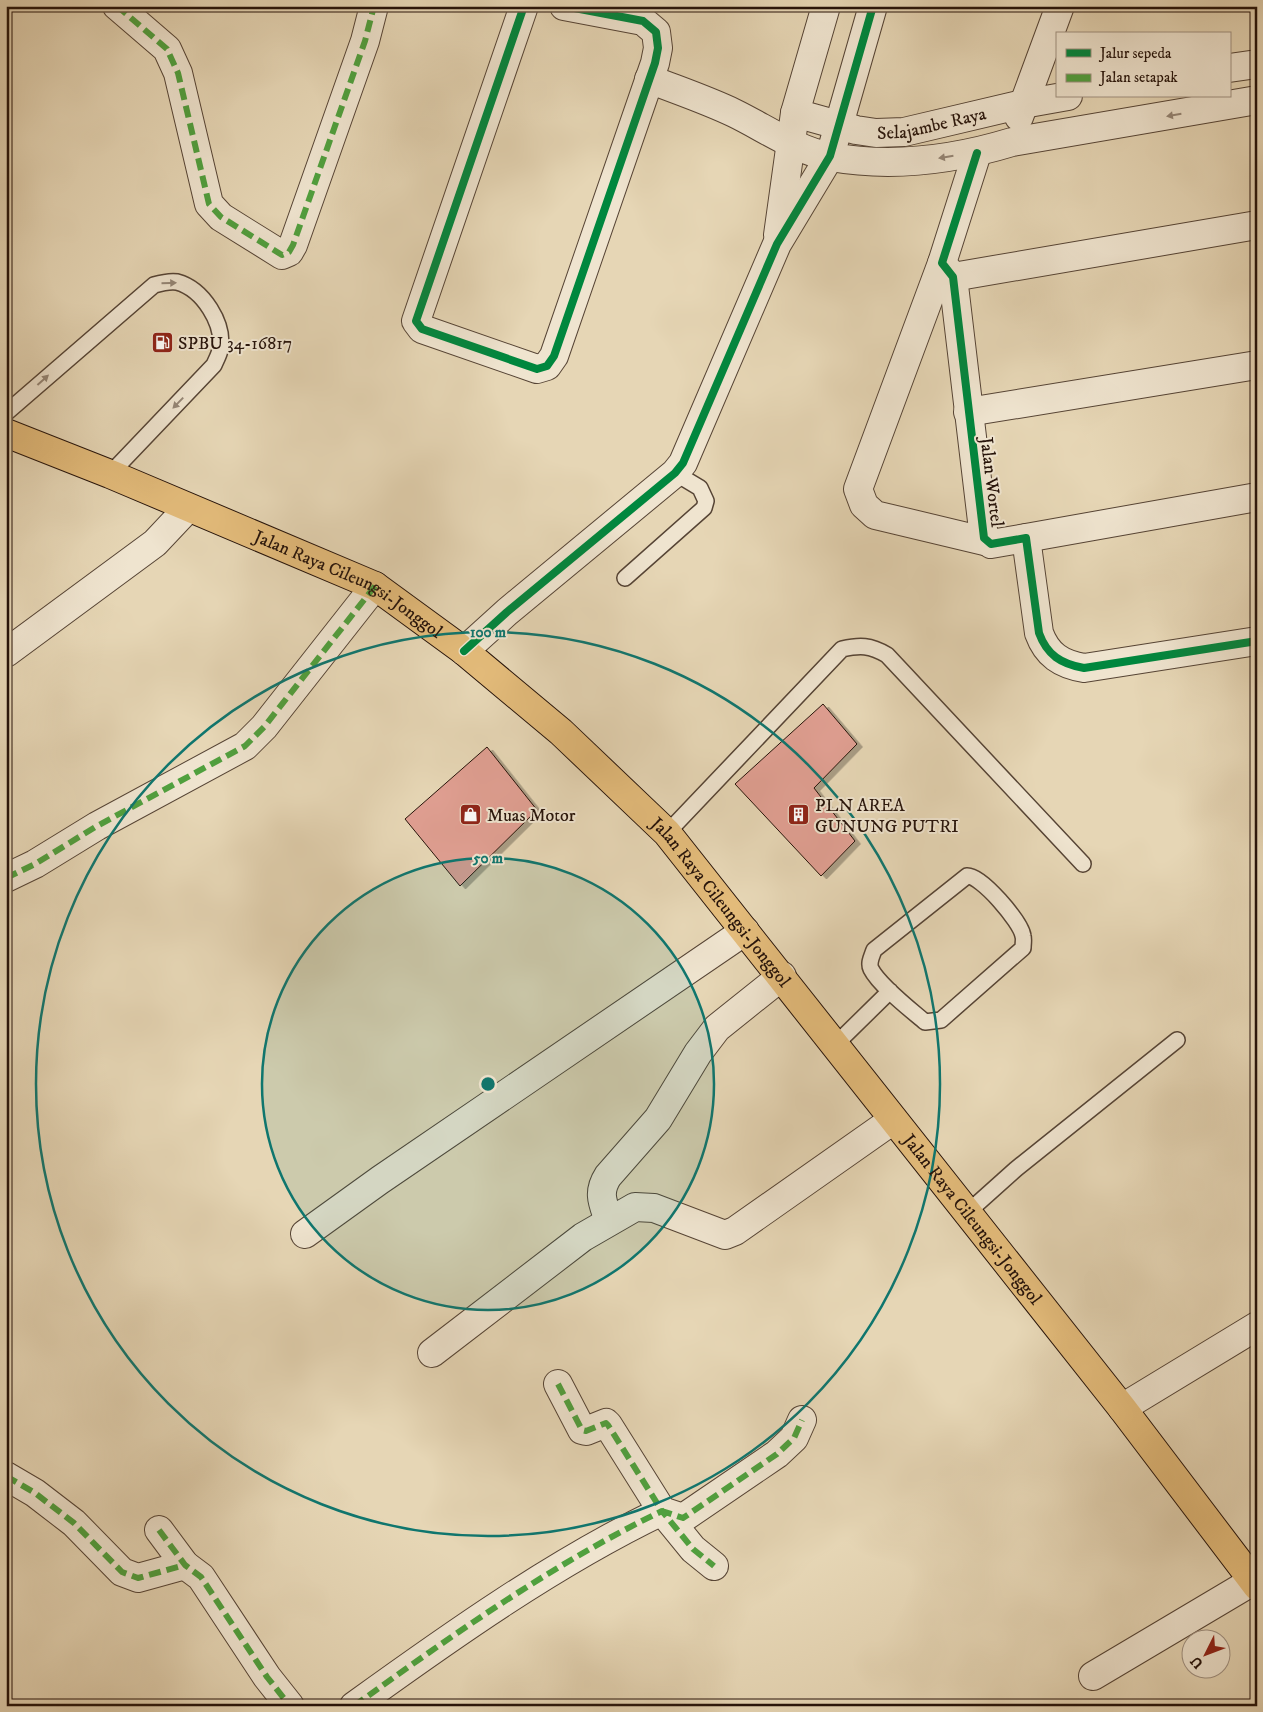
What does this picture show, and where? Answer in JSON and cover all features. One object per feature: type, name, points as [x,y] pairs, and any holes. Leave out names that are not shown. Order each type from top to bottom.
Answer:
[{"type":"main road","name":"Jalan Raya Cileungsi-Jonggol","points":[[6,433],[110,474],[375,586],[464,651],[561,732],[667,833],[1122,1408],[1255,1584]]},
{"type":"street","points":[[117,6],[171,54],[178,73],[209,204],[221,217],[282,256],[289,252],[293,245],[365,41],[374,6]]},
{"type":"street","points":[[524,6],[416,321],[422,329],[537,370],[547,366],[554,356],[658,48],[656,32],[644,21],[564,6]]},
{"type":"street","points":[[777,244],[795,113],[826,6]]},
{"type":"street","points":[[464,651],[507,612],[675,473],[688,454],[777,244],[830,156],[873,6]]},
{"type":"street","points":[[1012,142],[1023,104],[1060,6]]},
{"type":"street","points":[[1230,68],[1257,64]]},
{"type":"street","points":[[649,79],[732,112],[790,142],[830,156],[913,163],[977,152],[1012,142],[1257,100]]},
{"type":"street","name":"Selajambe Raya","points":[[795,113],[839,126],[876,133],[904,132],[1057,98]]},
{"type":"street","name":"Jalan Wortel","points":[[977,152],[948,270],[984,538],[994,544],[1026,538],[1039,633],[1044,647],[1054,658],[1067,666],[1084,668],[1257,641]]},
{"type":"street","points":[[988,542],[875,516],[864,505],[858,489],[948,270],[1257,225]]},
{"type":"street","points":[[968,412],[1257,365]]},
{"type":"street","points":[[1026,538],[1257,497]]},
{"type":"street","points":[[6,653],[155,543],[188,508]]},
{"type":"street","points":[[6,878],[35,864],[97,826],[245,746],[264,727],[375,586]]},
{"type":"street","points":[[305,1234],[380,1180],[745,931]]},
{"type":"street","points":[[609,1221],[600,1197],[601,1187],[608,1176],[658,1119],[698,1053],[717,1028],[782,976]]},
{"type":"street","points":[[432,1353],[584,1237],[635,1207],[654,1208],[725,1235],[735,1231],[894,1120]]},
{"type":"street","points":[[1122,1408],[1257,1326]]},
{"type":"street","points":[[558,1384],[582,1430],[586,1431],[606,1423],[612,1428],[662,1511],[693,1549],[714,1566]]},
{"type":"street","points":[[354,1706],[427,1654],[593,1546],[662,1511],[683,1518],[776,1454],[794,1438],[802,1420]]},
{"type":"street","points":[[6,1476],[35,1493],[74,1524],[122,1572],[138,1578],[185,1565]]},
{"type":"street","points":[[159,1530],[185,1565],[201,1577],[267,1677],[290,1706]]},
{"type":"street","points":[[1092,1676],[1255,1584]]},
{"type":"lane","points":[[6,413],[154,285],[175,282],[188,286],[199,295],[214,318],[220,336],[220,350],[214,365],[110,474]]},
{"type":"lane","points":[[625,578],[704,508],[706,501],[700,488],[675,473]]},
{"type":"lane","points":[[667,833],[842,649],[861,644],[875,647],[887,655],[1083,864]]},
{"type":"lane","points":[[967,876],[983,882],[1016,921],[1024,935],[1023,948],[941,1020],[925,1022],[890,990],[870,969],[870,961],[874,950],[967,876]]},
{"type":"lane","points":[[835,1045],[890,990]]},
{"type":"lane","points":[[968,1212],[1016,1169],[1177,1040]]},
{"type":"building","name":"PLN AREA GUNUNG PUTRI","points":[[823,704],[857,744],[814,788],[855,841],[821,876],[735,784]]},
{"type":"building","name":"Muas Motor","points":[[487,747],[537,810],[460,886],[405,819]]},
{"type":"marked path","points":[[117,6],[167,49],[178,73],[209,204],[221,217],[282,255],[289,252],[293,245],[365,41],[374,6]]},
{"type":"marked path","points":[[6,878],[35,864],[97,826],[245,746],[264,727],[375,586]]},
{"type":"marked path","points":[[558,1384],[582,1430],[586,1431],[606,1423],[662,1511],[683,1518],[777,1454],[794,1438],[802,1420]]},
{"type":"marked path","points":[[6,1476],[35,1493],[74,1523],[122,1572],[138,1578],[185,1565]]},
{"type":"marked path","points":[[354,1706],[466,1627],[543,1577],[622,1531],[662,1511],[693,1549],[714,1566]]},
{"type":"marked path","points":[[159,1530],[185,1565],[201,1577],[267,1677],[290,1706]]},
{"type":"cycle path","points":[[524,6],[416,321],[422,329],[537,369],[547,366],[554,356],[655,63],[658,48],[656,32],[643,21],[564,6]]},
{"type":"cycle path","points":[[464,651],[507,612],[675,473],[683,463],[777,244],[830,156],[873,6]]},
{"type":"cycle path","points":[[977,153],[942,263],[953,277],[984,538],[991,544],[1026,538],[1039,633],[1042,641],[1051,653],[1062,661],[1084,668],[1257,641]]},
{"type":"place","name":"SPBU 34-16817","points":[[162,343]]},
{"type":"place","name":"Muas Motor","points":[[471,815]]},
{"type":"place","name":"PLN AREA GUNUNG PUTRI","points":[[799,815]]}]
